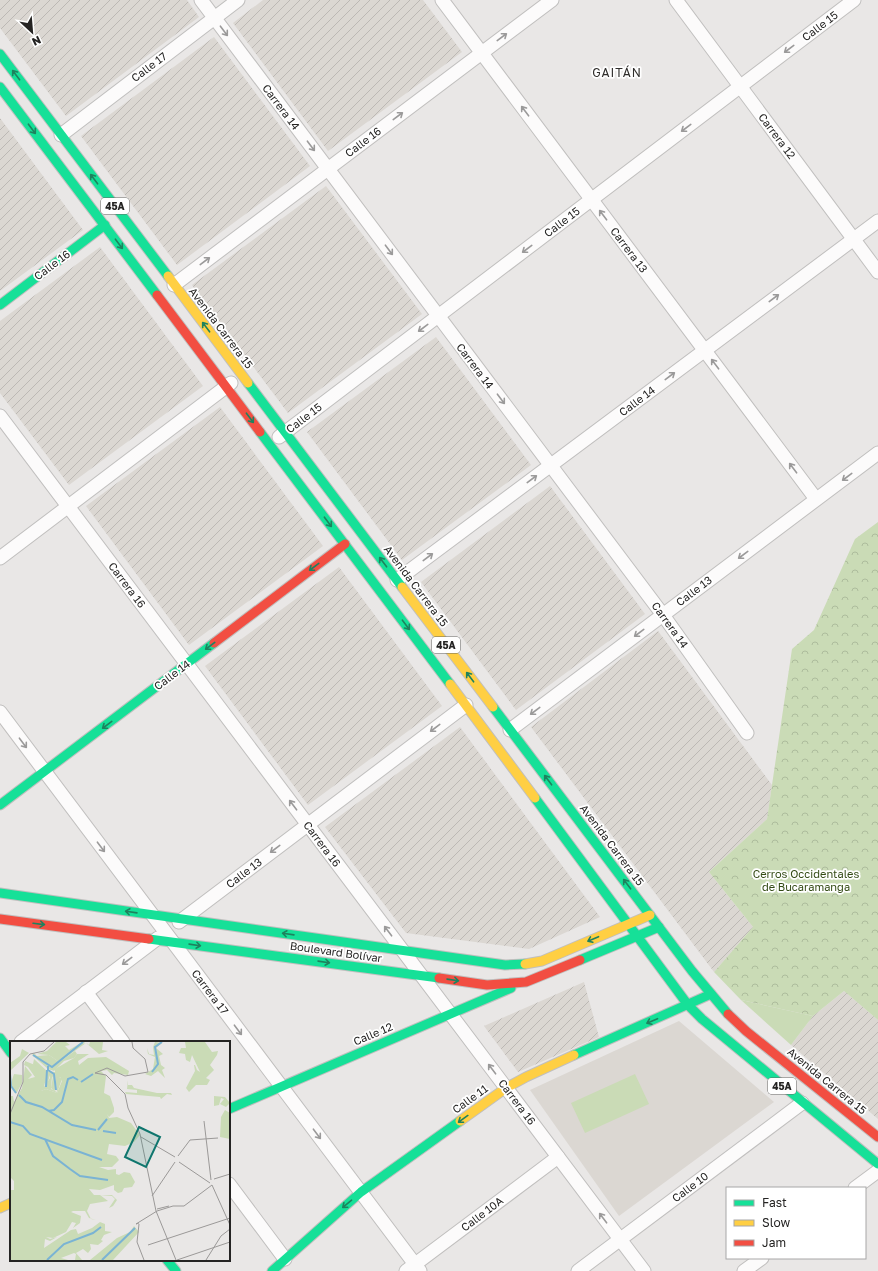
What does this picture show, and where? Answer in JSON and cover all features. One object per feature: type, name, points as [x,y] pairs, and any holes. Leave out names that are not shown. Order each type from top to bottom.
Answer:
[{"type":"main road","name":"Avenida Carrera 15","points":[[0,54],[285,433],[711,994],[746,1031],[878,1137]]},
{"type":"main road","name":"45A","points":[[0,86],[466,704],[688,1005],[702,1019],[878,1164]]},
{"type":"main road","name":"Calle 16","points":[[0,305],[105,225]]},
{"type":"main road","name":"Calle 14","points":[[0,806],[345,544]]},
{"type":"main road","name":"Boulevard Bolívar","points":[[0,893],[505,965],[518,965],[542,961],[650,915]]},
{"type":"main road","name":"Boulevard Bolívar","points":[[0,919],[165,938],[487,985],[526,982],[659,927]]},
{"type":"main road","name":"Calle 12","points":[[230,1109],[526,982]]},
{"type":"main road","name":"Calle 11","points":[[272,1271],[361,1192],[506,1088],[526,1077],[711,994]]},
{"type":"main road","points":[[0,1038],[8,1053]]},
{"type":"main road","points":[[0,1208],[10,1203]]},
{"type":"main road","points":[[168,1261],[176,1271]]},
{"type":"street","name":"Carrera 14","points":[[201,0],[663,615],[747,733]]},
{"type":"street","name":"Calle 17","points":[[61,135],[238,0]]},
{"type":"street","name":"Carrera 13","points":[[442,0],[816,499]]},
{"type":"street","name":"Calle 16","points":[[174,285],[552,0]]},
{"type":"street","name":"Carrera 12","points":[[676,0],[878,272]]},
{"type":"street","name":"Calle 15","points":[[270,444],[854,0]]},
{"type":"street","name":"Calle 14","points":[[397,580],[878,221]]},
{"type":"street","points":[[0,558],[242,375]]},
{"type":"street","name":"Carrera 16","points":[[0,416],[644,1271]]},
{"type":"street","name":"Calle 13","points":[[510,730],[878,453]]},
{"type":"street","name":"Calle 13","points":[[22,1041],[86,992],[165,938],[183,919],[466,704]]},
{"type":"street","name":"Carrera 17","points":[[0,712],[152,915],[165,938],[281,1086],[361,1192],[414,1269]]},
{"type":"street","points":[[86,992],[122,1041]]},
{"type":"street","name":"Calle 10","points":[[578,1271],[802,1102]]},
{"type":"street","name":"Calle 10A","points":[[414,1269],[558,1157]]},
{"type":"street","points":[[856,1187],[878,1171]]},
{"type":"street","points":[[230,1185],[285,1259]]},
{"type":"street","points":[[744,1271],[761,1259]]},
{"type":"shaded area","points":[[0,0],[187,0],[199,17],[66,116],[0,28]]},
{"type":"shaded area","points":[[263,0],[423,0],[462,52],[328,151],[233,23]]},
{"type":"shaded area","points":[[214,37],[310,166],[177,265],[81,136]]},
{"type":"shaded area","points":[[0,118],[83,230],[0,291]]},
{"type":"shaded area","points":[[326,186],[422,314],[288,413],[192,285]]},
{"type":"shaded area","points":[[100,247],[203,386],[69,485],[0,393],[0,321]]},
{"type":"shaded area","points":[[436,337],[531,465],[402,560],[307,432]]},
{"type":"shaded area","points":[[220,407],[323,546],[189,645],[86,506]]},
{"type":"shaded area","points":[[550,486],[645,614],[516,710],[421,582]]},
{"type":"shaded area","points":[[339,567],[442,706],[308,805],[205,666]]},
{"type":"shaded area","points":[[658,631],[772,785],[767,819],[709,872],[753,927],[714,972],[531,727]]},
{"type":"shaded area","points":[[460,727],[600,917],[529,949],[406,933],[325,827]]},
{"type":"shaded area","points":[[584,982],[599,1037],[518,1072],[484,1026]]},
{"type":"shaded area","points":[[844,991],[878,1020],[878,1119],[791,1045],[813,1016]]},
{"type":"shaded area","points":[[679,1021],[774,1102],[619,1216],[530,1090]]},
{"type":"green space","name":"Cerros Occidentales de Bucaramanga","points":[[878,522],[878,1020],[844,991],[813,1016],[741,1000],[714,972],[753,927],[709,872],[767,819],[792,649],[814,630],[855,539]]},
{"type":"green space","points":[[741,1000],[813,1016],[791,1045]]},
{"type":"green space","points":[[635,1074],[649,1104],[585,1133],[571,1103]]},
{"type":"traffic: fast","points":[[0,54],[168,276]]},
{"type":"traffic: fast","points":[[0,87],[157,295]]},
{"type":"traffic: fast","points":[[0,305],[105,225]]},
{"type":"traffic: fast","points":[[248,383],[402,587]]},
{"type":"traffic: fast","points":[[260,432],[450,684]]},
{"type":"traffic: fast","points":[[0,805],[214,643]]},
{"type":"traffic: fast","points":[[493,707],[692,971],[728,1014]]},
{"type":"traffic: fast","points":[[535,798],[688,1005],[702,1019],[878,1164]]},
{"type":"traffic: fast","points":[[0,893],[505,965],[525,964]]},
{"type":"traffic: fast","points":[[580,960],[659,927]]},
{"type":"traffic: fast","points":[[149,939],[439,978]]},
{"type":"traffic: fast","points":[[230,1109],[511,988]]},
{"type":"traffic: fast","points":[[574,1055],[711,994]]},
{"type":"traffic: fast","points":[[0,1038],[10,1052]]},
{"type":"traffic: fast","points":[[272,1271],[361,1192],[460,1121]]},
{"type":"traffic: fast","points":[[168,1261],[176,1271]]},
{"type":"traffic: slow","points":[[168,276],[248,383]]},
{"type":"traffic: slow","points":[[402,587],[493,707]]},
{"type":"traffic: slow","points":[[450,684],[535,798]]},
{"type":"traffic: slow","points":[[525,964],[542,961],[650,915]]},
{"type":"traffic: slow","points":[[460,1121],[506,1088],[574,1055]]},
{"type":"traffic: slow","points":[[0,1208],[10,1203]]},
{"type":"traffic: jam","points":[[157,295],[260,432]]},
{"type":"traffic: jam","points":[[214,643],[345,544]]},
{"type":"traffic: jam","points":[[0,919],[149,939]]},
{"type":"traffic: jam","points":[[439,978],[487,985],[526,982],[580,960]]},
{"type":"traffic: jam","points":[[728,1014],[746,1031],[878,1137]]},
{"type":"district","name":"GAITÁN","points":[[617,73]]}]
